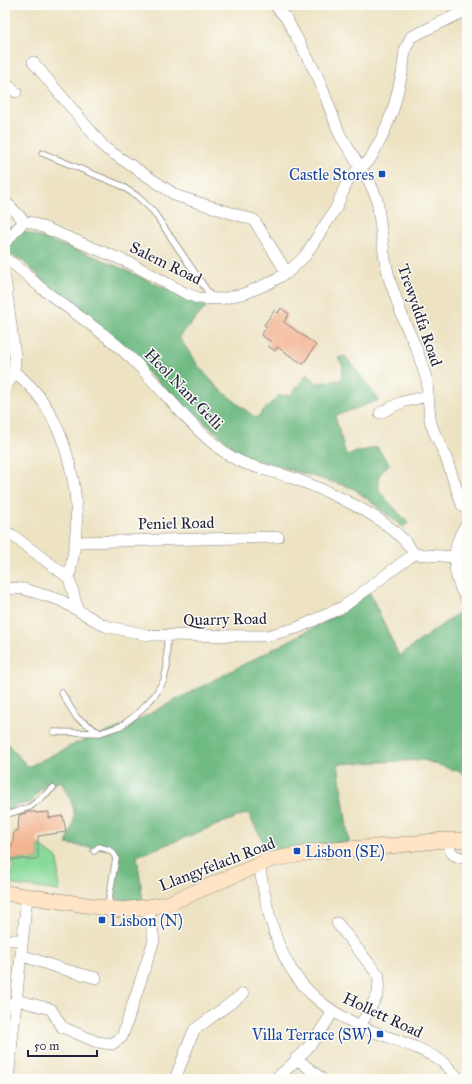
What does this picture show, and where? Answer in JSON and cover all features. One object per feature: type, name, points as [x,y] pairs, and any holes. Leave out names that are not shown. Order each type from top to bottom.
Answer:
[{"type":"main road","name":"Llangyfelach Road","points":[[5,892],[27,897],[120,910],[148,907],[167,904],[270,860],[319,851],[449,840],[467,840]]},
{"type":"street","name":"Trewyddfa Road","points":[[275,5],[286,18],[318,78],[340,135],[359,168],[370,183],[377,199],[385,260],[390,281],[404,322],[417,350],[427,381],[430,420],[445,455],[462,506],[467,510]]},
{"type":"street","name":"Salem Road","points":[[26,223],[130,263],[185,293],[198,298],[221,299],[246,293],[287,274],[305,256],[317,239],[336,208],[348,180],[359,168],[369,161],[382,137],[394,110],[402,74],[405,50],[411,37],[467,10]]},
{"type":"street","points":[[33,62],[105,148],[177,196],[254,220],[287,274]]},
{"type":"street","points":[[5,84],[16,92]]},
{"type":"street","points":[[5,243],[26,223],[7,205]]},
{"type":"street","name":"Heol Nant Gelli","points":[[5,261],[20,267],[39,286],[111,340],[136,362],[176,408],[228,455],[241,462],[290,477],[343,499],[382,523],[409,545],[414,554]]},
{"type":"street","points":[[5,279],[15,356],[14,372],[5,389]]},
{"type":"street","points":[[14,372],[26,380],[37,392],[52,415],[65,448],[73,479],[76,518],[76,542],[69,578],[78,610]]},
{"type":"street","points":[[380,413],[402,402],[428,396]]},
{"type":"street","points":[[467,525],[456,546],[455,557],[457,574],[467,598]]},
{"type":"street","points":[[5,532],[12,535],[69,578]]},
{"type":"street","name":"Peniel Road","points":[[76,542],[278,537]]},
{"type":"street","points":[[414,554],[455,557]]},
{"type":"street","name":"Quarry Road","points":[[5,588],[24,589],[60,600],[78,610],[86,617],[105,626],[148,636],[266,636],[298,628],[343,607],[414,554]]},
{"type":"street","points":[[449,840],[449,852],[452,855],[467,859]]},
{"type":"street","name":"Hollett Road","points":[[259,864],[273,930],[280,950],[292,973],[310,994],[333,1011],[360,1026],[418,1049],[442,1062],[459,1079]]},
{"type":"street","points":[[8,1079],[12,1002],[21,955],[27,897]]},
{"type":"street","points":[[12,1002],[50,1009],[62,1027],[97,1042],[112,1044],[122,1036],[154,940],[148,907]]},
{"type":"street","points":[[337,923],[378,976],[378,994],[360,1026]]},
{"type":"street","points":[[5,940],[22,940]]},
{"type":"street","points":[[21,955],[80,979],[96,978]]},
{"type":"street","points":[[175,1079],[194,1030],[243,994]]},
{"type":"street","points":[[275,1079],[324,1026],[333,1011]]},
{"type":"street","points":[[296,1058],[322,1079]]},
{"type":"lane","points":[[42,153],[120,186],[138,196],[153,211],[213,298]]},
{"type":"lane","points":[[54,732],[100,733],[121,726],[137,714],[155,695],[164,680],[167,667],[167,636]]},
{"type":"lane","points":[[61,692],[77,718],[100,733]]},
{"type":"lane","points":[[5,815],[30,807],[53,788]]},
{"type":"lane","points":[[94,851],[99,847],[105,848],[111,850],[116,858],[109,898],[109,908]]},
{"type":"green space","points":[[5,225],[99,258],[206,307],[179,337],[199,367],[219,389],[256,418],[278,396],[291,395],[307,374],[317,383],[341,380],[343,366],[338,358],[345,356],[379,400],[335,416],[346,455],[377,447],[389,464],[379,475],[379,491],[408,523],[403,527],[353,488],[243,456],[48,286],[22,260],[5,253]]},
{"type":"green space","points":[[370,593],[399,656],[458,613],[467,619],[467,727],[465,727],[467,774],[423,760],[338,764],[349,842],[268,851],[248,813],[137,856],[143,902],[110,898],[118,857],[110,849],[66,844],[73,825],[74,812],[73,806],[61,781],[40,789],[31,803],[14,806],[5,812],[5,741],[28,767],[77,743],[130,724],[319,625]]},
{"type":"green space","points":[[38,844],[58,859],[59,891],[9,884],[14,863],[6,862],[5,845],[9,859],[38,859]]},
{"type":"building","points":[[281,308],[289,314],[284,322],[316,345],[303,364],[277,347],[275,351],[268,346],[271,342],[261,335],[267,327],[264,325],[275,310],[278,313]]},
{"type":"building","points":[[29,812],[49,812],[49,818],[63,816],[66,832],[38,836],[38,859],[8,859],[9,847],[12,847],[14,831],[18,831],[19,815]]},
{"type":"place","name":"Castle Stores","points":[[382,174]]},
{"type":"place","name":"Lisbon (SE)","points":[[297,851]]},
{"type":"place","name":"Lisbon (N)","points":[[102,920]]},
{"type":"place","name":"Villa Terrace (SW)","points":[[380,1034]]}]
